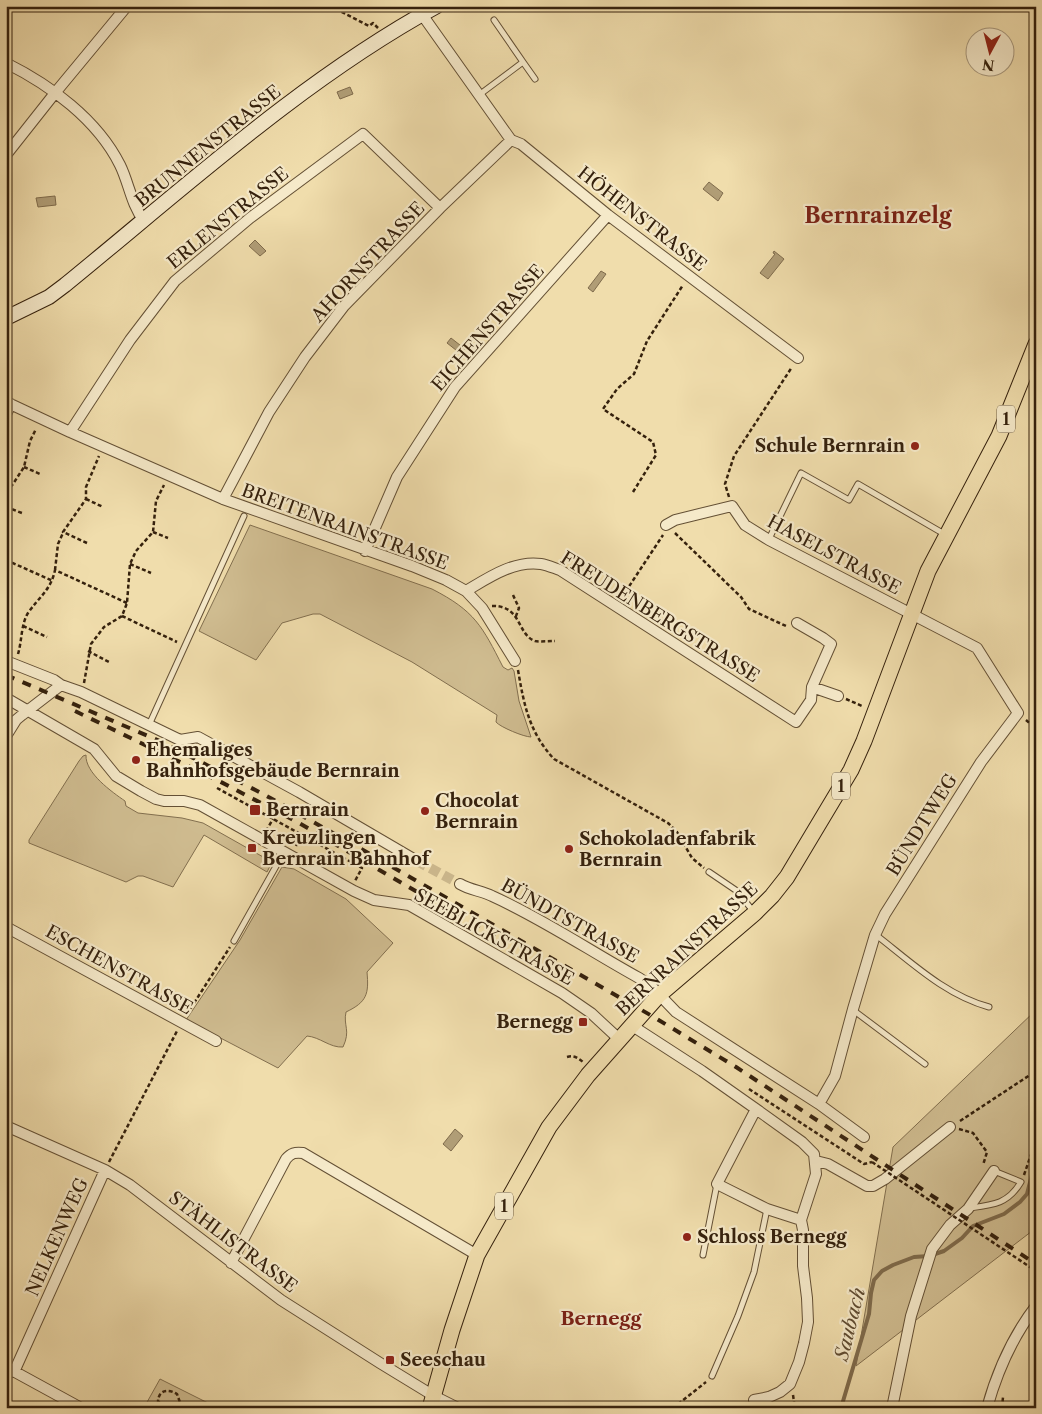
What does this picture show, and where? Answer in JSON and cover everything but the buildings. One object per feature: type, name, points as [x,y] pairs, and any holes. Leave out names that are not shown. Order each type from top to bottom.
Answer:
[{"type":"main road","name":"BRUNNENSTRASSE","points":[[6,318],[49,297],[144,221],[228,150],[419,10],[437,6]]},
{"type":"main road","name":"BERNRAINSTRASSE","points":[[432,1402],[452,1330],[477,1255],[549,1127],[588,1075],[659,995],[755,913],[772,896],[787,877],[851,770],[928,571],[999,436],[1036,344]]},
{"type":"street","points":[[6,154],[127,6]]},
{"type":"street","name":"HÖHENSTRASSE","points":[[419,10],[511,140],[521,144],[608,215],[798,358]]},
{"type":"street","points":[[6,63],[55,93],[77,111],[108,146],[120,165],[134,205],[144,221]]},
{"type":"street","name":"ERLENSTRASSE","points":[[70,432],[130,340],[175,281],[250,218],[363,134],[440,208]]},
{"type":"street","name":"AHORNSTRASSE","points":[[223,499],[269,412],[305,357],[344,306],[440,208],[511,140]]},
{"type":"street","name":"EICHENSTRASSE","points":[[365,551],[397,477],[455,387],[608,215]]},
{"type":"street","points":[[6,414],[9,403]]},
{"type":"street","name":"BREITENRAINSTRASSE","points":[[9,403],[223,499],[365,551],[412,566],[446,580],[466,591],[482,608],[515,661]]},
{"type":"street","points":[[666,525],[675,520],[732,506]]},
{"type":"street","name":"HASELSTRASSE","points":[[732,506],[745,525],[768,540],[911,613]]},
{"type":"street","name":"FREUDENBERGSTRASSE","points":[[466,591],[512,567],[528,563],[543,564],[560,570],[796,722],[811,700],[812,687],[831,644],[797,623]]},
{"type":"street","name":"BÜNDTWEG","points":[[819,1104],[835,1076],[875,935],[885,914],[981,762],[1018,713],[977,648],[911,613]]},
{"type":"street","points":[[6,661],[54,680],[60,686],[81,692],[180,740],[198,737],[299,792],[417,860]]},
{"type":"street","points":[[6,736],[16,720],[60,686]]},
{"type":"street","points":[[812,687],[838,696]]},
{"type":"street","name":"SEEBLICKSTRASSE","points":[[6,698],[94,749],[116,776],[141,791],[164,801],[192,802],[200,805],[354,891],[374,900],[409,905],[562,993],[590,1013],[619,1039]]},
{"type":"street","name":"BÜNDTSTRASSE","points":[[460,884],[490,895],[535,918],[639,978],[651,986],[659,995]]},
{"type":"street","name":"ESCHENSTRASSE","points":[[6,927],[216,1041]]},
{"type":"street","points":[[659,995],[676,1012],[819,1104],[864,1137]]},
{"type":"street","points":[[631,1026],[702,1071],[810,1148],[816,1161],[816,1174],[801,1220],[808,1322],[801,1356],[790,1384],[780,1392],[769,1397],[754,1400]]},
{"type":"street","points":[[756,1109],[717,1184],[767,1209],[801,1220]]},
{"type":"street","name":"STÄHLISTRASSE","points":[[6,1126],[105,1170],[130,1185],[281,1300],[432,1402],[458,1408]]},
{"type":"street","points":[[816,1161],[828,1164],[867,1186],[873,1186],[885,1180],[950,1127]]},
{"type":"street","points":[[231,1263],[286,1159],[293,1153],[298,1152],[303,1153],[477,1255]]},
{"type":"street","name":"NELKENWEG","points":[[10,1369],[105,1170]]},
{"type":"street","points":[[892,1408],[911,1316],[932,1249],[950,1225],[968,1208],[994,1171]]},
{"type":"street","points":[[987,1408],[994,1384],[1015,1337],[1036,1306]]},
{"type":"street","points":[[10,1369],[81,1408]]},
{"type":"lane","points":[[494,20],[535,79]]},
{"type":"lane","points":[[479,95],[523,62]]},
{"type":"lane","points":[[768,540],[801,473],[849,500],[858,484],[946,535]]},
{"type":"lane","points":[[149,725],[244,516]]},
{"type":"lane","points":[[234,941],[284,852]]},
{"type":"lane","points":[[709,872],[737,891],[755,913]]},
{"type":"lane","points":[[875,935],[942,986],[973,1003],[989,1007]]},
{"type":"lane","points":[[853,1009],[925,1064]]},
{"type":"lane","points":[[968,1208],[996,1204],[1014,1193],[1021,1182],[994,1171]]},
{"type":"lane","points":[[703,1254],[717,1184]]},
{"type":"lane","points":[[712,1376],[738,1316],[754,1272],[767,1209]]},
{"type":"path","points":[[330,6],[369,26],[373,23],[378,28]]},
{"type":"path","points":[[633,492],[656,454],[653,442],[603,410],[618,389],[634,374],[647,341],[690,277]]},
{"type":"path","points":[[732,506],[725,484],[734,456],[798,358]]},
{"type":"path","points":[[6,492],[24,467],[30,441],[37,426]]},
{"type":"path","points":[[18,657],[23,626],[28,614],[53,581],[58,544],[63,532],[86,499],[86,487],[99,455]]},
{"type":"path","points":[[24,467],[40,474]]},
{"type":"path","points":[[84,681],[88,651],[96,635],[104,627],[122,616],[127,603],[130,564],[136,551],[153,532],[156,501],[163,487]]},
{"type":"path","points":[[86,499],[103,507]]},
{"type":"path","points":[[6,507],[22,514]]},
{"type":"path","points":[[616,607],[664,534],[666,525]]},
{"type":"path","points":[[666,525],[741,597],[749,609],[788,627],[797,623]]},
{"type":"path","points":[[63,532],[87,543]]},
{"type":"path","points":[[153,532],[168,538]]},
{"type":"path","points":[[6,560],[53,581]]},
{"type":"path","points":[[130,564],[151,573]]},
{"type":"path","points":[[55,570],[127,603]]},
{"type":"path","points":[[513,595],[519,608],[516,616]]},
{"type":"path","points":[[482,608],[499,606],[516,616],[528,636],[535,641],[555,641]]},
{"type":"path","points":[[122,616],[185,646]]},
{"type":"path","points":[[23,626],[47,637]]},
{"type":"path","points":[[88,651],[109,662]]},
{"type":"path","points":[[515,661],[528,715],[542,746],[554,759],[668,823],[677,832],[692,858],[709,872]]},
{"type":"path","points":[[838,696],[875,710]]},
{"type":"path","points":[[217,788],[362,868],[353,884]]},
{"type":"path","points":[[266,832],[273,818]]},
{"type":"path","points":[[295,848],[302,835]]},
{"type":"path","points":[[105,1170],[181,1022],[234,941]]},
{"type":"path","points":[[567,1057],[576,1057],[585,1063]]},
{"type":"path","points":[[950,1127],[1036,1071]]},
{"type":"path","points":[[746,1087],[864,1164],[872,1162],[1036,1271]]},
{"type":"path","points":[[950,1127],[973,1133],[987,1152],[983,1166]]},
{"type":"path","points":[[1021,1182],[1036,1140]]},
{"type":"path","points":[[673,1408],[712,1376]]},
{"type":"path","points":[[164,1408],[160,1404],[159,1396],[163,1392],[170,1390],[177,1394],[182,1408]]},
{"type":"shaded area","points":[[350,87],[353,94],[340,99],[337,92]]},
{"type":"shaded area","points":[[709,182],[723,193],[718,201],[703,189]]},
{"type":"shaded area","points":[[55,196],[56,205],[38,207],[36,198]]},
{"type":"shaded area","points":[[255,240],[266,251],[260,256],[249,246]]},
{"type":"shaded area","points":[[774,251],[784,259],[768,279],[760,273],[775,254],[773,253]]},
{"type":"shaded area","points":[[601,271],[606,274],[593,292],[588,288]]},
{"type":"shaded area","points":[[451,338],[465,349],[461,354],[447,343]]},
{"type":"shaded area","points":[[250,525],[432,589],[458,605],[483,630],[503,667],[508,670],[512,668],[514,671],[519,701],[531,737],[518,734],[502,726],[496,722],[497,715],[412,662],[320,614],[313,614],[282,623],[256,660],[199,631]]},
{"type":"shaded area","points":[[86,755],[87,762],[94,775],[125,801],[126,806],[138,813],[182,818],[203,823],[272,862],[267,872],[204,835],[173,887],[143,876],[138,876],[126,882],[29,843],[29,840],[79,761]]},
{"type":"shaded area","points":[[282,867],[294,869],[346,899],[393,943],[367,972],[367,992],[362,1001],[346,1012],[347,1032],[343,1047],[334,1046],[307,1036],[278,1068],[186,1020],[240,940]]},
{"type":"shaded area","points":[[1036,1010],[1036,1228],[856,1366],[893,1147]]},
{"type":"shaded area","points":[[455,1129],[463,1136],[451,1151],[443,1144]]},
{"type":"shaded area","points":[[160,1379],[218,1408],[152,1408],[146,1404]]},
{"type":"waterway","name":"Saubach","points":[[841,1408],[869,1314],[874,1280],[882,1271],[893,1265],[914,1257],[929,1256],[944,1251],[962,1238],[973,1226],[1004,1214],[1027,1194],[1036,1159]]},
{"type":"tunnel","points":[[417,861],[460,884]]},
{"type":"railway","points":[[6,675],[162,742],[265,795],[356,846],[652,1016],[736,1067],[1036,1264]]},
{"type":"railway","points":[[75,711],[219,781],[299,823],[436,903],[499,936]]},
{"type":"place","name":"Schule Bernrain","points":[[915,446]]},
{"type":"place","name":"Ehemaliges Bahnhofsgebäude Bernrain","points":[[136,760]]},
{"type":"place","name":"Bernrain","points":[[255,810]]},
{"type":"place","name":"Chocolat Bernrain","points":[[425,811]]},
{"type":"place","name":"Kreuzlingen Bernrain Bahnhof","points":[[252,848]]},
{"type":"place","name":"Schokoladenfabrik Bernrain","points":[[569,849]]},
{"type":"place","name":"Bernegg","points":[[583,1022]]},
{"type":"place","name":"Schloss Bernegg","points":[[687,1237]]},
{"type":"place","name":"Seeschau","points":[[390,1360]]},
{"type":"district","name":"Bernrainzelg","points":[[878,215]]},
{"type":"district","name":"Bernegg","points":[[601,1318]]}]
